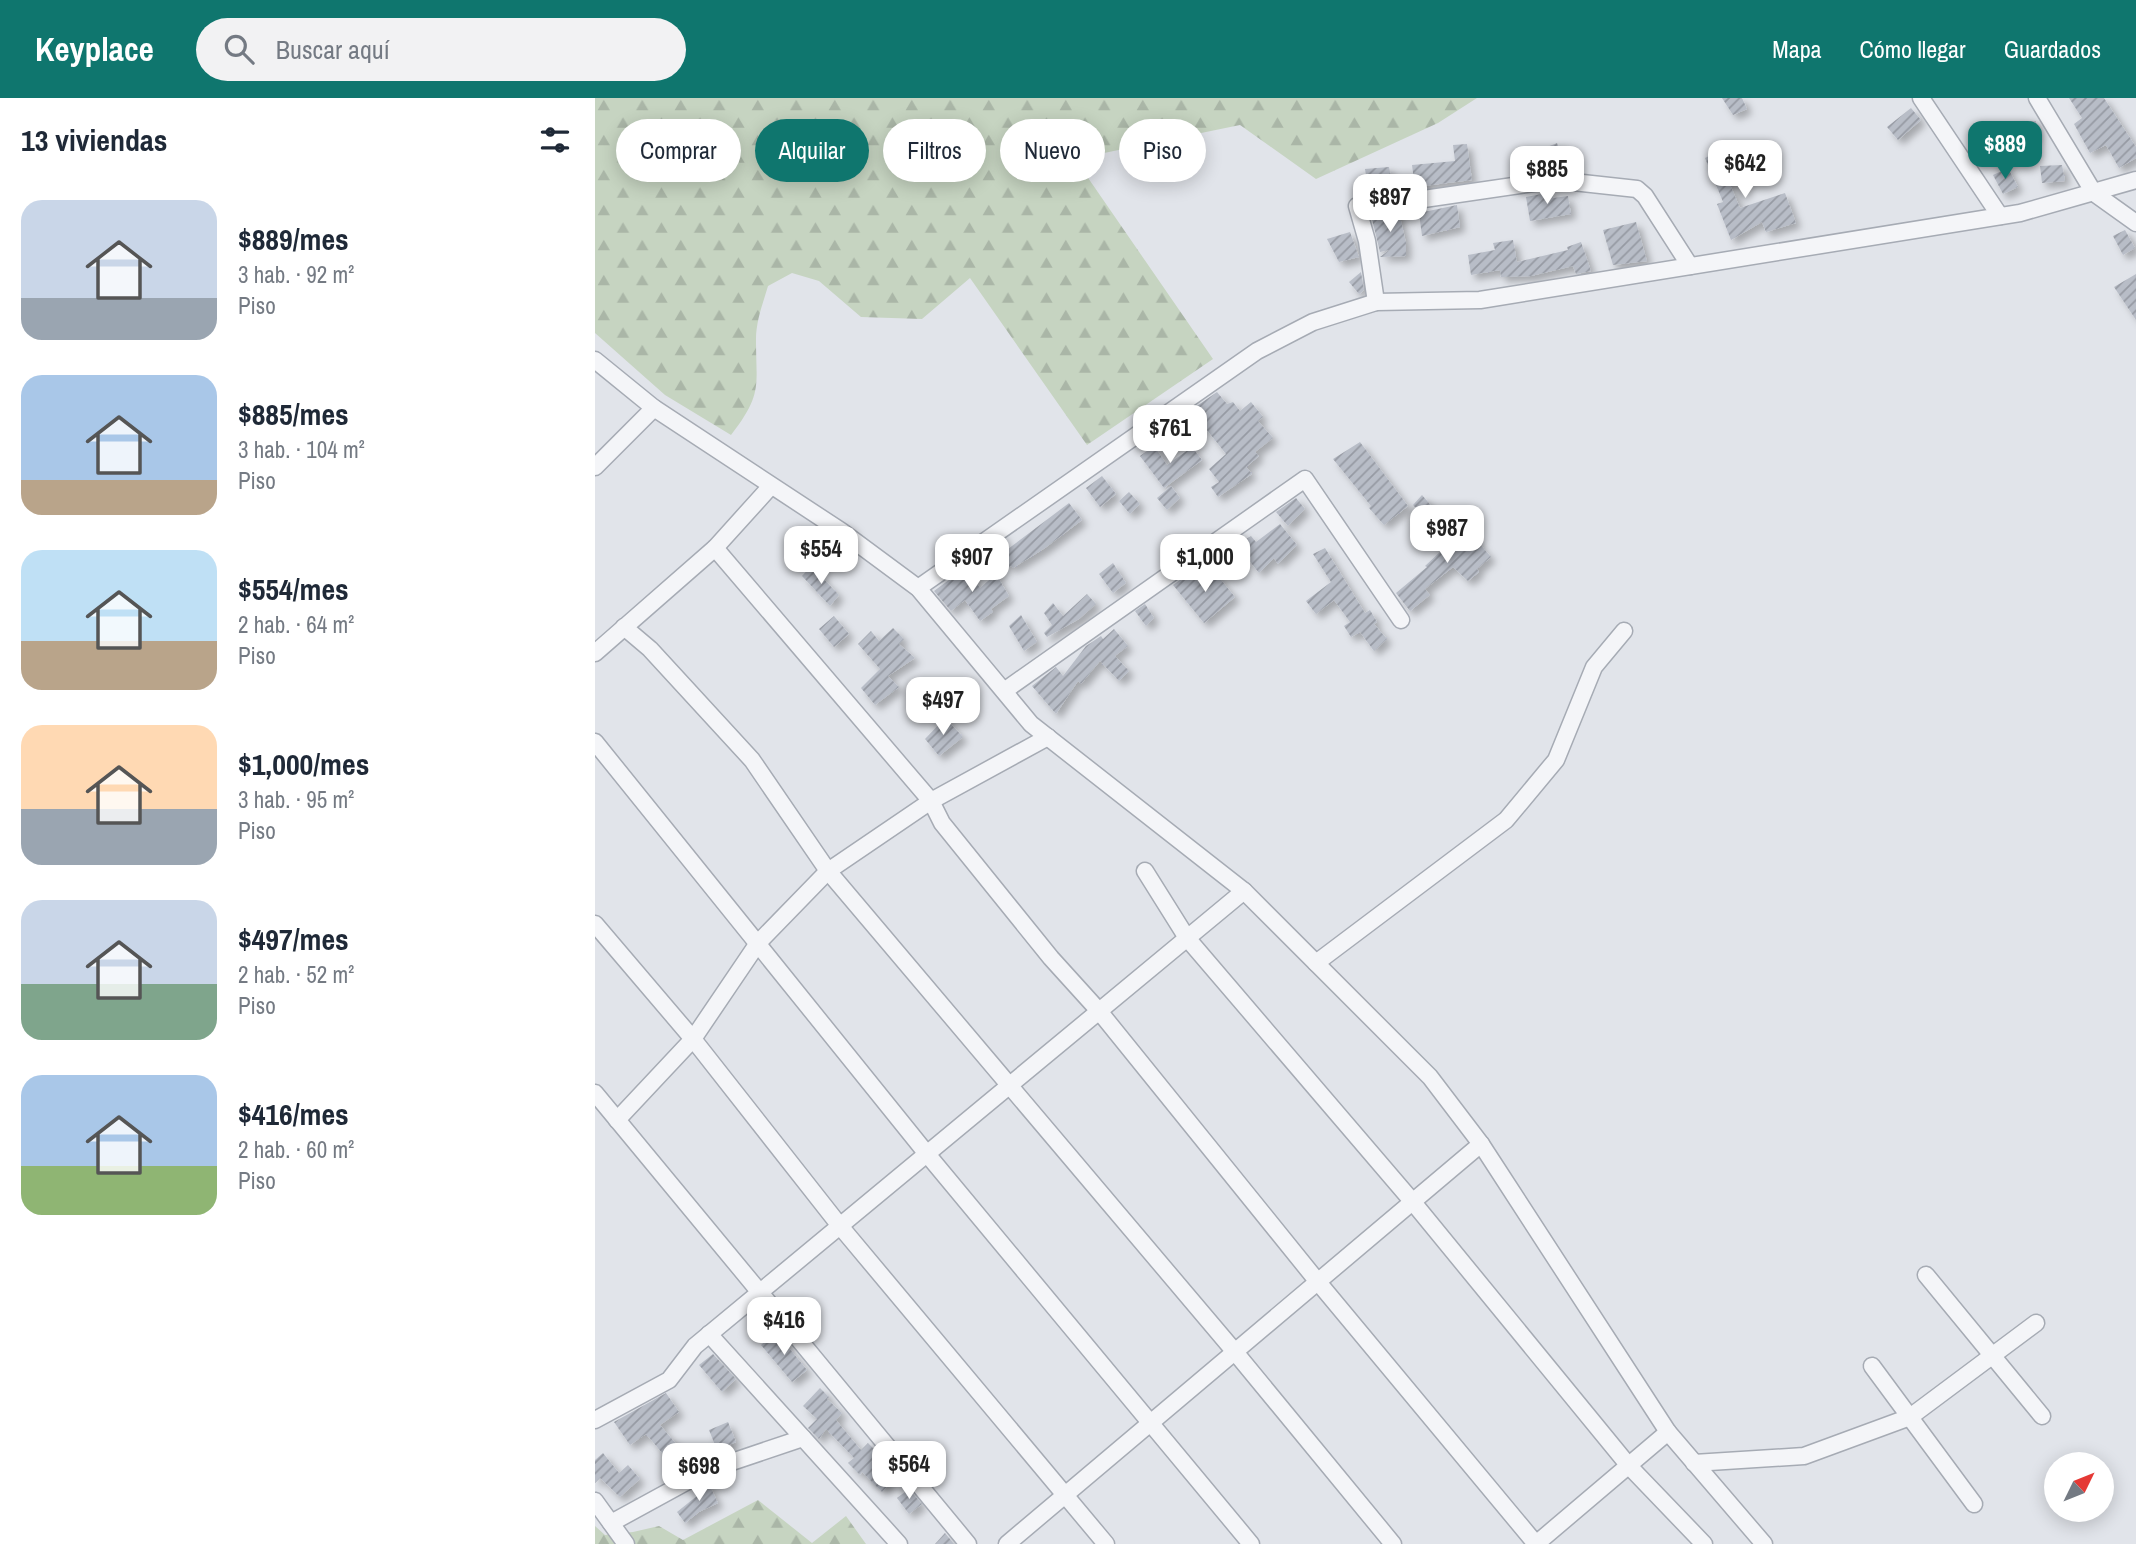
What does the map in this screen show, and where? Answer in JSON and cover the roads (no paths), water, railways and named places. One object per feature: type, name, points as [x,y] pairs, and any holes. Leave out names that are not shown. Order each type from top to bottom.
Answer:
[{"type":"street","points":[[1921,98],[2000,216]]},
{"type":"street","points":[[2037,98],[2094,193],[2136,223]]},
{"type":"street","points":[[1376,302],[1367,241],[1357,206],[1555,180],[1637,189],[1645,196],[1690,266]]},
{"type":"street","points":[[918,588],[1257,351],[1313,322],[1376,302],[1480,300],[2000,216],[2136,180]]},
{"type":"street","points":[[595,360],[654,408],[841,531],[918,588],[1031,724],[1244,891],[1430,1077],[1481,1144],[1668,1432],[1764,1544]]},
{"type":"street","points":[[595,467],[654,408]]},
{"type":"street","points":[[1004,691],[1305,478],[1401,620]]},
{"type":"street","points":[[595,653],[715,548],[771,486]]},
{"type":"street","points":[[715,548],[931,801],[950,833],[1051,958],[1099,1011],[1535,1544],[1668,1432]]},
{"type":"street","points":[[624,627],[650,649],[753,760],[828,871],[1393,1544]]},
{"type":"street","points":[[1316,963],[1506,820],[1556,760],[1594,667],[1624,631]]},
{"type":"street","points":[[617,1120],[693,1039],[758,943],[828,871],[931,801],[1048,737]]},
{"type":"street","points":[[595,742],[926,1154],[1251,1544]]},
{"type":"street","points":[[1145,871],[1187,937],[1412,1202],[1629,1466],[1704,1544]]},
{"type":"street","points":[[595,1420],[669,1380],[695,1346],[709,1334],[1244,891]]},
{"type":"street","points":[[595,925],[693,1039],[840,1226],[1107,1544]]},
{"type":"street","points":[[595,1093],[968,1544]]},
{"type":"street","points":[[1007,1544],[1481,1144]]},
{"type":"street","points":[[1926,1275],[2042,1416]]},
{"type":"street","points":[[1694,1463],[1804,1456],[1910,1417],[2036,1323]]},
{"type":"street","points":[[709,1334],[899,1544]]},
{"type":"street","points":[[1872,1366],[1974,1504]]},
{"type":"street","points":[[611,1523],[708,1470],[803,1438]]},
{"type":"street","points":[[595,1502],[626,1544]]}]
